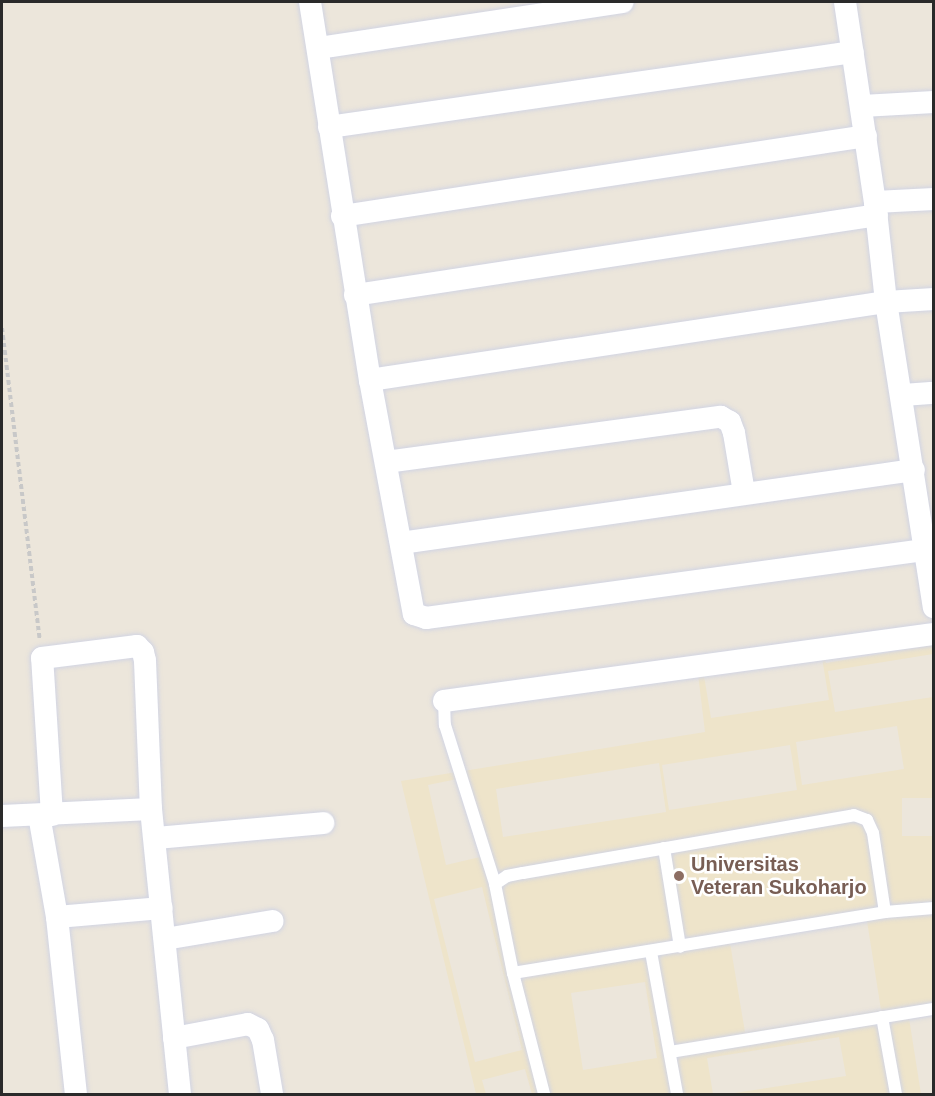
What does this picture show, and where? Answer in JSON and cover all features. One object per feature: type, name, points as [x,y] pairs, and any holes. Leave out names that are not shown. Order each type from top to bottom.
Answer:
[{"type":"street","points":[[310,2],[369,380],[414,614],[426,618],[924,550]]},
{"type":"street","points":[[319,48],[623,2]]},
{"type":"street","points":[[845,2],[862,106],[886,302],[914,470],[926,498],[924,550],[933,608]]},
{"type":"street","points":[[329,127],[853,52]]},
{"type":"street","points":[[862,106],[933,102]]},
{"type":"street","points":[[342,216],[866,136]]},
{"type":"street","points":[[355,295],[933,199]]},
{"type":"street","points":[[369,380],[886,302],[933,299]]},
{"type":"street","points":[[903,395],[933,393]]},
{"type":"street","points":[[386,462],[704,417],[721,417],[730,422],[734,433],[744,493]]},
{"type":"street","points":[[401,543],[914,470]]},
{"type":"street","points":[[444,701],[933,634]]},
{"type":"street","points":[[76,1095],[45,815],[42,658],[137,646],[143,652],[145,661],[151,809],[156,838],[180,1095]]},
{"type":"street","points":[[2,816],[151,809]]},
{"type":"street","points":[[156,838],[323,823]]},
{"type":"street","points":[[57,917],[162,908]]},
{"type":"street","points":[[165,939],[273,921]]},
{"type":"street","points":[[174,1038],[248,1024],[258,1029],[263,1041],[272,1095]]},
{"type":"lane","points":[[444,701],[445,725],[495,884],[513,974],[544,1095]]},
{"type":"lane","points":[[495,884],[507,876],[854,815],[867,820],[873,833],[885,912]]},
{"type":"lane","points":[[664,848],[680,947]]},
{"type":"lane","points":[[513,974],[885,912],[933,908]]},
{"type":"lane","points":[[651,952],[677,1095]]},
{"type":"lane","points":[[670,1052],[933,1009]]},
{"type":"lane","points":[[882,1017],[896,1095]]},
{"type":"path","points":[[2,328],[42,658]]},
{"type":"shaded area","name":"Universitas Veteran Sukoharjo","points":[[933,645],[933,654],[828,671],[835,712],[933,697],[933,798],[902,798],[902,836],[933,836],[933,1014],[909,1018],[921,1094],[728,1094],[846,1076],[839,1037],[707,1058],[713,1094],[532,1094],[525,1069],[482,1080],[486,1094],[476,1094],[401,781],[705,732],[698,674],[824,654],[826,663]],"holes":[[[822,658],[829,700],[711,718],[704,676]],[[897,726],[904,769],[802,785],[796,742]],[[790,745],[797,790],[669,810],[662,765]],[[659,763],[666,812],[503,837],[496,789]],[[462,778],[480,857],[446,865],[428,785]],[[482,887],[522,1050],[475,1062],[434,899]],[[867,921],[881,1010],[745,1032],[730,943]],[[645,982],[657,1058],[583,1070],[571,993]]]},
{"type":"place","name":"Universitas Veteran Sukoharjo","points":[[679,876]]}]
